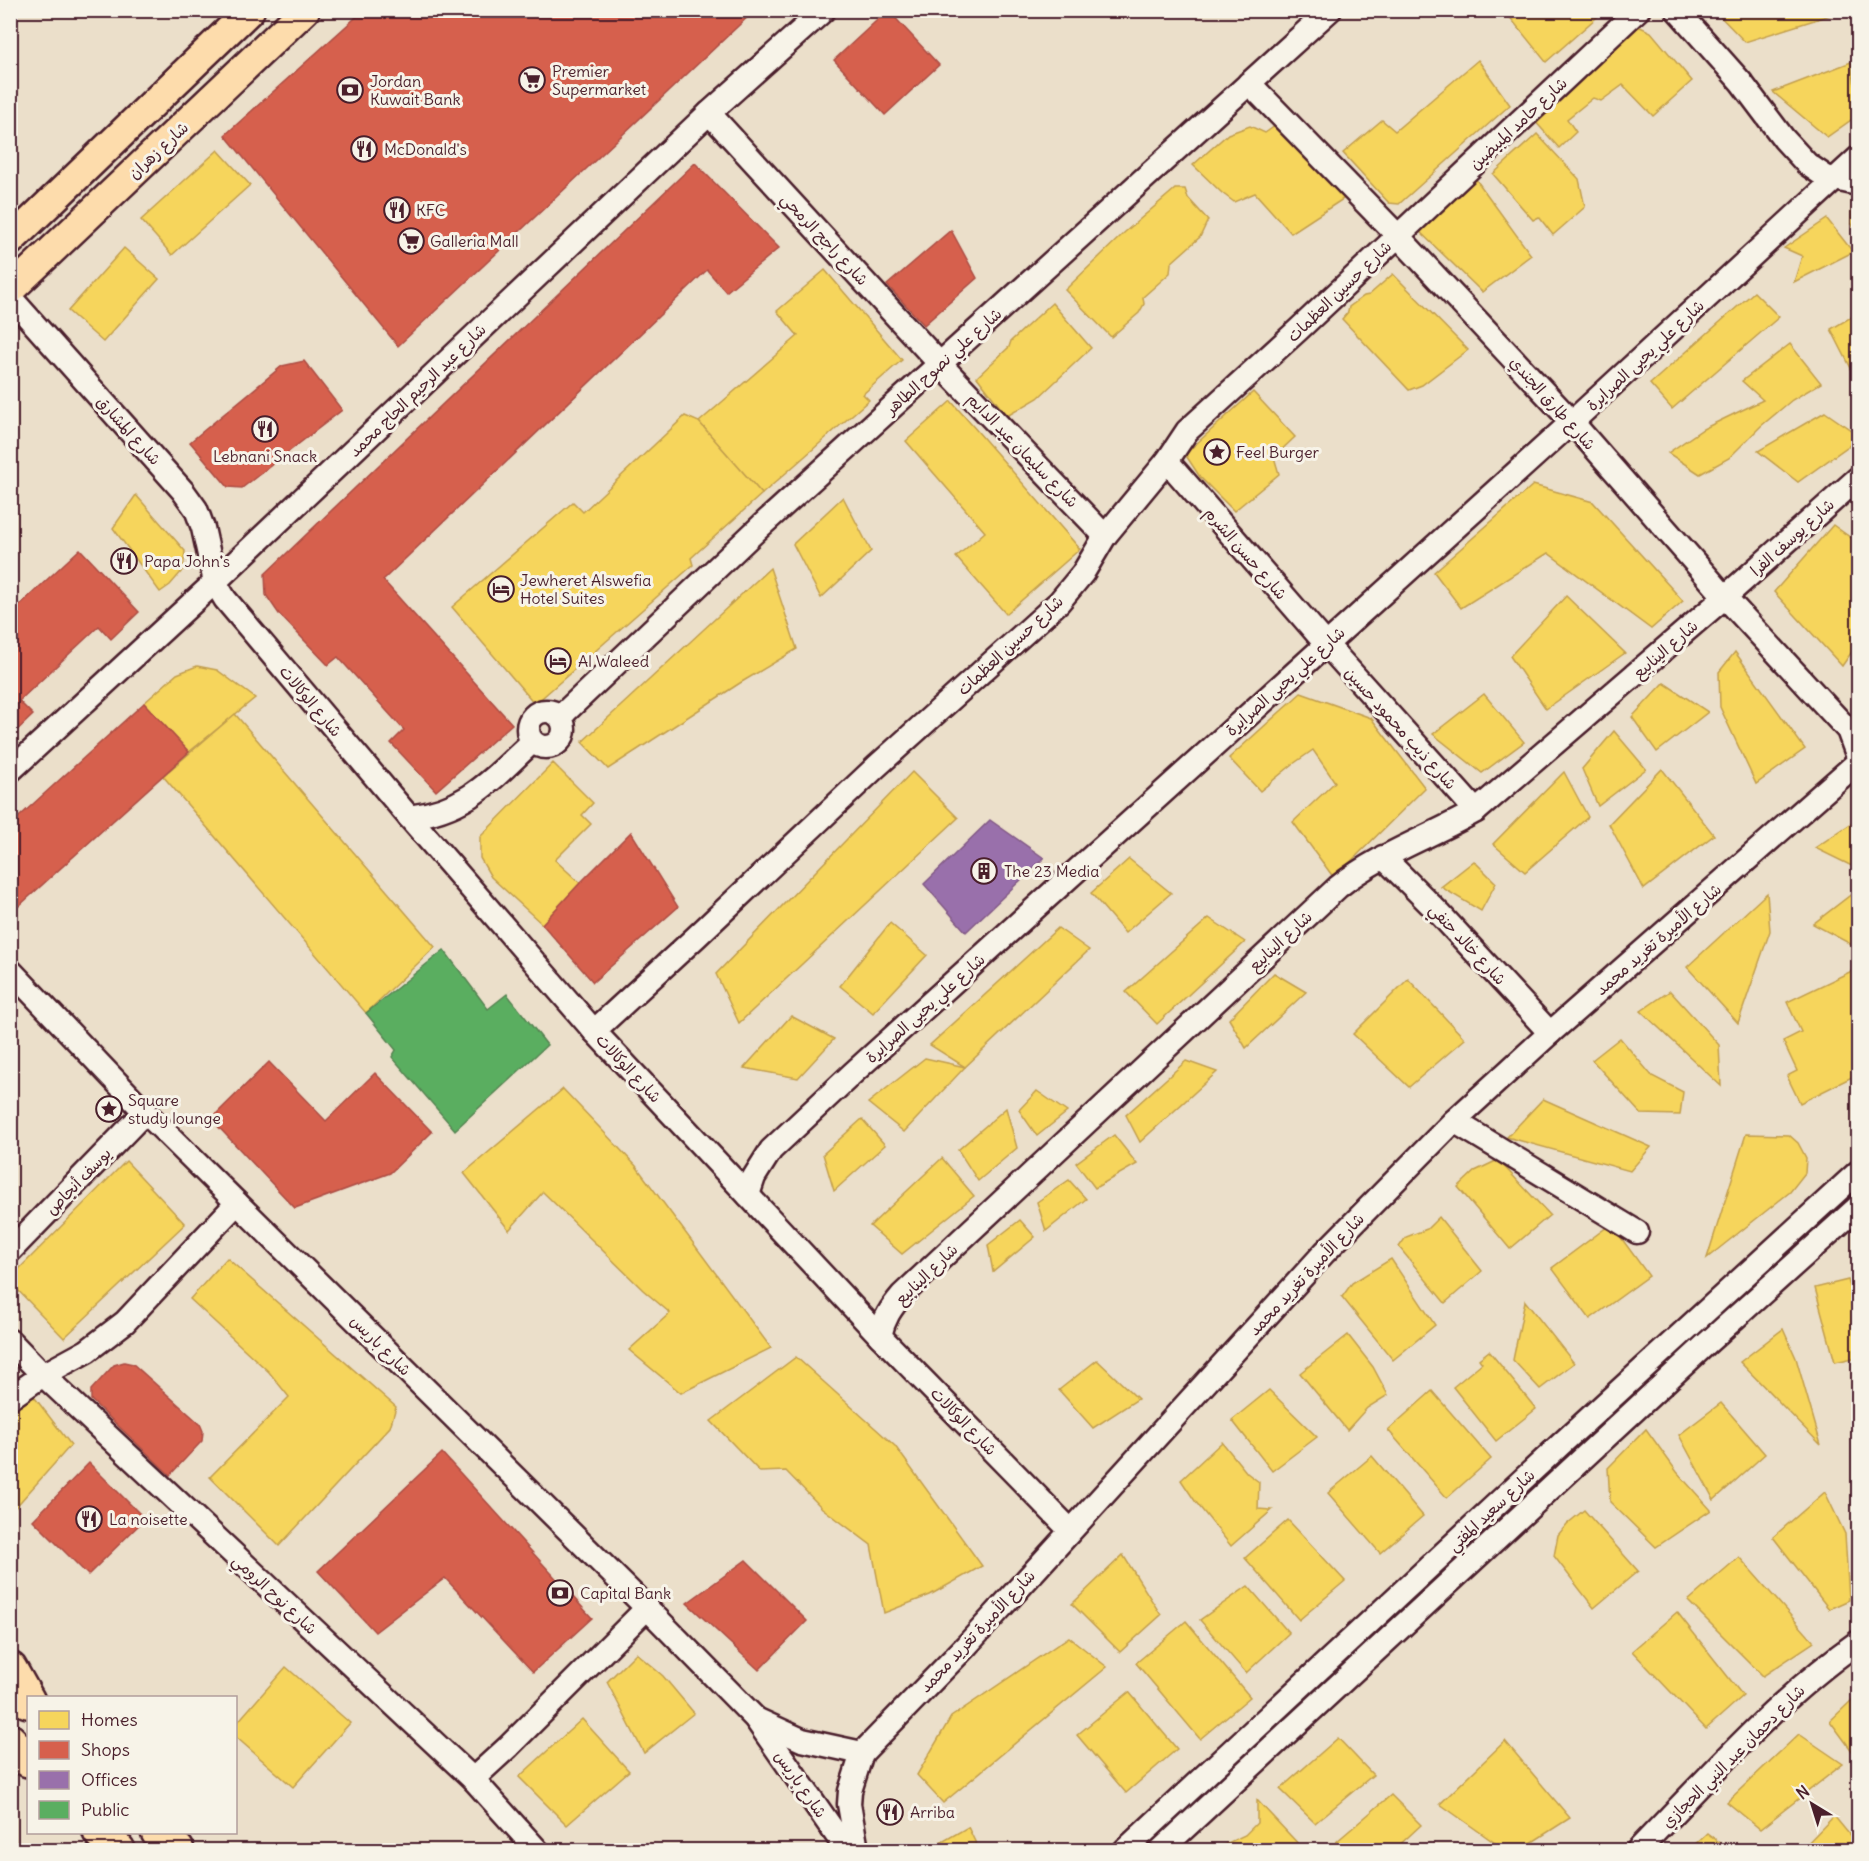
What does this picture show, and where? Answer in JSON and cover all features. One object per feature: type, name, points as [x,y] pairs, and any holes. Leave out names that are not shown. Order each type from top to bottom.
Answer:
[{"type":"highway","points":[[10,1669],[27,1699]]},
{"type":"highway","points":[[10,1689],[27,1706]]},
{"type":"highway","points":[[10,1741],[27,1759]]},
{"type":"highway","points":[[101,1834],[118,1851]]},
{"type":"highway","points":[[159,1834],[177,1851]]},
{"type":"main road","points":[[10,241],[250,10]]},
{"type":"main road","name":"شارع زهران","points":[[10,290],[305,10]]},
{"type":"street","name":"شارع عبد الرحيم الحاج محمد","points":[[10,771],[215,582],[709,113],[824,10]]},
{"type":"street","name":"شارع علي نصوح الطاهر","points":[[409,817],[428,815],[465,801],[532,742],[545,748],[558,743],[564,730],[560,717],[762,525],[1330,10]]},
{"type":"street","name":"شارع حامد المبيضين","points":[[1398,235],[1638,10]]},
{"type":"street","points":[[1677,10],[1741,82],[1795,152],[1813,170],[1826,177],[1858,184]]},
{"type":"street","name":"شارع طارق الجندي","points":[[1249,83],[1398,235],[1572,422],[1725,597],[1853,732],[1858,757]]},
{"type":"street","name":"شارع راجح الرمحي","points":[[709,113],[940,364]]},
{"type":"street","name":"شارع علي يحيى الصرايرة","points":[[748,1195],[754,1177],[771,1150],[1572,422],[1858,158]]},
{"type":"street","name":"شارع حسين العظمات","points":[[594,1031],[876,767],[1059,602],[1083,573],[1105,536],[1167,461],[1187,431],[1398,235]]},
{"type":"street","name":"شارع المشارق","points":[[10,297],[196,509],[203,528],[215,582]]},
{"type":"street","name":"شارع سليمان عبد الدايم","points":[[940,364],[1105,536]]},
{"type":"street","name":"شارع حسن الشرم","points":[[1167,461],[1326,644]]},
{"type":"street","name":"شارع يوسف الفرا","points":[[1725,597],[1858,478]]},
{"type":"street","name":"شارع الوكالات","points":[[215,582],[235,612],[594,1031],[880,1335],[1070,1530]]},
{"type":"street","name":"شارع الينابيع","points":[[880,1335],[890,1308],[902,1295],[1338,887],[1383,857],[1428,837],[1476,811],[1725,597]]},
{"type":"street","name":"شارع ذيب محمود حسين","points":[[1326,644],[1476,811]]},
{"type":"street","name":"شارع الأميرة تغريد محمد","points":[[856,1851],[849,1804],[850,1791],[862,1753],[967,1645],[1338,1239],[1454,1122],[1551,1033],[1858,762]]},
{"type":"street","name":"شارع خالد حنفي","points":[[1383,857],[1440,914],[1551,1033]]},
{"type":"street","name":"شارع باريس","points":[[10,970],[145,1112],[647,1608],[754,1718],[847,1851]]},
{"type":"street","name":"يوسف أنجاص","points":[[10,1251],[145,1112]]},
{"type":"street","points":[[1454,1122],[1637,1232]]},
{"type":"street","name":"شارع سعيد المفتي","points":[[1125,1851],[1560,1445],[1858,1172]]},
{"type":"street","points":[[10,1398],[43,1375],[87,1351],[126,1322],[237,1203]]},
{"type":"street","name":"شارع سعيد المفتي","points":[[1161,1851],[1704,1346],[1856,1215]]},
{"type":"street","name":"شارع نوح الرومي","points":[[10,1341],[43,1375],[472,1779],[537,1851]]},
{"type":"street","points":[[472,1779],[508,1748],[647,1608]]},
{"type":"street","name":"شارع دحمان عبد النبي الحجازي","points":[[1638,1851],[1771,1714],[1810,1679],[1858,1642]]},
{"type":"street","name":"شارع باريس","points":[[754,1718],[802,1740],[862,1753]]},
{"type":"building: Homes","points":[[1504,10],[1605,10],[1546,62]]},
{"type":"building: Homes","points":[[1714,10],[1846,10],[1745,42]]},
{"type":"building: Homes","points":[[1638,26],[1651,32],[1692,81],[1653,116],[1623,85],[1601,101],[1593,98],[1567,119],[1576,132],[1559,148],[1533,119]]},
{"type":"building: Homes","points":[[1478,60],[1510,105],[1399,204],[1389,203],[1343,153],[1382,120],[1395,131]]},
{"type":"building: Homes","points":[[1851,62],[1858,115],[1827,137],[1773,92]]},
{"type":"building: Homes","points":[[1278,124],[1346,197],[1291,233],[1255,193],[1234,202],[1193,165],[1228,134],[1250,126],[1265,133]]},
{"type":"building: Homes","points":[[1537,134],[1579,179],[1585,207],[1553,235],[1539,217],[1533,220],[1493,174]]},
{"type":"building: Homes","points":[[218,150],[250,185],[172,255],[141,220]]},
{"type":"building: Homes","points":[[1475,178],[1531,255],[1482,292],[1418,230]]},
{"type":"building: Homes","points":[[1175,189],[1185,189],[1188,198],[1208,220],[1200,237],[1171,263],[1170,273],[1143,297],[1144,304],[1139,313],[1111,337],[1065,290],[1125,232]]},
{"type":"building: Homes","points":[[1852,202],[1858,209],[1858,237],[1851,222]]},
{"type":"building: Homes","points":[[1827,219],[1853,252],[1794,282],[1802,256],[1784,248]]},
{"type":"building: Homes","points":[[124,248],[159,279],[103,342],[68,311]]},
{"type":"building: Homes","points":[[825,270],[902,360],[863,394],[869,400],[762,494],[699,422],[798,336],[777,311]]},
{"type":"building: Homes","points":[[1393,274],[1468,350],[1422,385],[1409,390],[1342,319],[1349,307],[1369,295]]},
{"type":"building: Homes","points":[[1754,292],[1779,317],[1672,409],[1650,384]]},
{"type":"building: Homes","points":[[1052,303],[1091,348],[1038,398],[1007,416],[977,377]]},
{"type":"building: Homes","points":[[1858,313],[1858,382],[1831,329]]},
{"type":"building: Homes","points":[[1790,344],[1821,383],[1792,400],[1761,426],[1729,458],[1700,474],[1668,453],[1703,429],[1763,400],[1742,381]]},
{"type":"building: Homes","points":[[1253,392],[1295,437],[1274,457],[1279,474],[1234,511],[1200,477],[1185,454]]},
{"type":"building: Homes","points":[[951,401],[1080,549],[1006,614],[956,557],[985,532],[906,441]]},
{"type":"building: Homes","points":[[1825,412],[1858,435],[1858,439],[1798,482],[1758,451]]},
{"type":"building: Homes","points":[[685,416],[699,422],[762,494],[691,558],[693,565],[535,704],[452,607],[573,502],[583,512]]},
{"type":"building: Homes","points":[[1533,485],[1593,502],[1683,601],[1651,629],[1548,553],[1461,608],[1434,572]]},
{"type":"building: Homes","points":[[136,495],[185,551],[183,570],[170,585],[160,592],[113,528]]},
{"type":"building: Homes","points":[[843,497],[871,551],[821,598],[793,544]]},
{"type":"building: Homes","points":[[1833,525],[1858,543],[1858,643],[1842,666],[1774,592]]},
{"type":"building: Homes","points":[[770,568],[797,649],[740,683],[608,769],[582,742]]},
{"type":"building: Homes","points":[[1566,596],[1625,653],[1546,709],[1510,656]]},
{"type":"building: Homes","points":[[1735,652],[1805,749],[1756,784],[1720,707],[1719,672]]},
{"type":"building: Homes","points":[[197,666],[217,670],[255,698],[189,752],[144,703],[177,674]]},
{"type":"building: Homes","points":[[1664,683],[1708,712],[1657,752],[1632,717]]},
{"type":"building: Homes","points":[[1301,693],[1371,718],[1425,788],[1334,878],[1293,822],[1335,782],[1313,750],[1260,791],[1229,758]]},
{"type":"building: Homes","points":[[1484,694],[1524,742],[1482,773],[1433,734]]},
{"type":"building: Homes","points":[[235,714],[435,947],[366,1013],[163,776]]},
{"type":"building: Homes","points":[[1614,731],[1646,769],[1598,806],[1582,769]]},
{"type":"building: Homes","points":[[553,763],[593,803],[582,815],[591,824],[555,860],[580,883],[542,924],[491,877],[480,858],[480,837]]},
{"type":"building: Homes","points":[[1662,769],[1714,835],[1644,889],[1609,824]]},
{"type":"building: Homes","points":[[912,772],[958,818],[739,1023],[716,974]]},
{"type":"building: Homes","points":[[1564,772],[1588,817],[1525,872],[1493,844]]},
{"type":"building: Homes","points":[[1858,819],[1858,869],[1815,848]]},
{"type":"building: Homes","points":[[1129,859],[1171,893],[1125,933],[1091,893]]},
{"type":"building: Homes","points":[[1474,861],[1496,883],[1481,911],[1441,887]]},
{"type":"building: Homes","points":[[1857,890],[1858,892],[1858,948],[1813,924]]},
{"type":"building: Homes","points":[[1767,893],[1770,931],[1738,1023],[1687,967]]},
{"type":"building: Homes","points":[[1209,918],[1245,942],[1157,1024],[1126,992]]},
{"type":"building: Homes","points":[[890,923],[927,955],[873,1013],[840,986]]},
{"type":"building: Homes","points":[[1058,928],[1089,950],[965,1067],[930,1045]]},
{"type":"building: Homes","points":[[1858,968],[1858,1074],[1800,1103],[1787,1076],[1797,1071],[1783,1041],[1801,1032],[1787,1002]]},
{"type":"building: Homes","points":[[1274,973],[1306,992],[1246,1048],[1229,1019]]},
{"type":"building: Homes","points":[[1408,979],[1465,1039],[1409,1087],[1353,1034]]},
{"type":"building: Homes","points":[[1670,991],[1719,1045],[1721,1086],[1641,1011]]},
{"type":"building: Homes","points":[[791,1016],[834,1039],[798,1078],[744,1068]]},
{"type":"building: Homes","points":[[1620,1038],[1652,1076],[1683,1092],[1680,1115],[1641,1114],[1592,1060]]},
{"type":"building: Homes","points":[[925,1058],[965,1067],[904,1132],[868,1103]]},
{"type":"building: Homes","points":[[1186,1061],[1217,1072],[1140,1142],[1126,1115]]},
{"type":"building: Homes","points":[[563,1089],[636,1166],[771,1348],[681,1393],[629,1350],[670,1313],[643,1290],[543,1192],[509,1230],[464,1173]]},
{"type":"building: Homes","points":[[1037,1091],[1067,1112],[1037,1136],[1019,1110]]},
{"type":"building: Homes","points":[[1543,1099],[1651,1147],[1630,1171],[1507,1137]]},
{"type":"building: Homes","points":[[1006,1108],[1017,1148],[978,1181],[958,1150]]},
{"type":"building: Homes","points":[[862,1119],[885,1145],[834,1191],[823,1154]]},
{"type":"building: Homes","points":[[1746,1134],[1789,1135],[1798,1143],[1806,1158],[1805,1173],[1790,1192],[1707,1258]]},
{"type":"building: Homes","points":[[1114,1135],[1137,1164],[1095,1188],[1076,1163]]},
{"type":"building: Homes","points":[[942,1158],[974,1196],[902,1254],[870,1226]]},
{"type":"building: Homes","points":[[1498,1160],[1550,1215],[1510,1249],[1458,1187],[1475,1171]]},
{"type":"building: Homes","points":[[126,1161],[185,1224],[64,1338],[10,1282],[10,1278]]},
{"type":"building: Homes","points":[[1069,1180],[1086,1199],[1046,1231],[1037,1202]]},
{"type":"building: Homes","points":[[1439,1217],[1482,1271],[1445,1303],[1399,1247],[1406,1237],[1427,1229]]},
{"type":"building: Homes","points":[[1020,1220],[1035,1237],[993,1272],[988,1245]]},
{"type":"building: Homes","points":[[1611,1224],[1649,1276],[1590,1319],[1552,1268]]},
{"type":"building: Homes","points":[[227,1258],[396,1407],[390,1427],[279,1546],[210,1477],[289,1397],[269,1372],[190,1299]]},
{"type":"building: Homes","points":[[1391,1259],[1435,1325],[1393,1360],[1342,1297],[1352,1283]]},
{"type":"building: Homes","points":[[1848,1280],[1858,1312],[1858,1357],[1835,1362],[1815,1288]]},
{"type":"building: Homes","points":[[1525,1301],[1574,1363],[1540,1389],[1513,1360]]},
{"type":"building: Homes","points":[[1783,1329],[1796,1358],[1821,1445],[1740,1362]]},
{"type":"building: Homes","points":[[1348,1335],[1373,1367],[1388,1395],[1367,1408],[1347,1430],[1300,1373]]},
{"type":"building: Homes","points":[[1489,1351],[1536,1409],[1496,1441],[1453,1387],[1482,1363],[1479,1359]]},
{"type":"building: Homes","points":[[796,1357],[895,1446],[982,1566],[930,1595],[884,1613],[871,1545],[822,1508],[786,1471],[760,1472],[711,1421]]},
{"type":"building: Homes","points":[[1097,1360],[1138,1399],[1093,1428],[1059,1390]]},
{"type":"building: Homes","points":[[1269,1390],[1317,1437],[1272,1471],[1232,1420]]},
{"type":"building: Homes","points":[[1432,1391],[1491,1459],[1447,1498],[1388,1430]]},
{"type":"building: Homes","points":[[32,1394],[71,1445],[13,1510],[10,1508],[10,1410]]},
{"type":"building: Homes","points":[[1721,1403],[1765,1454],[1714,1500],[1679,1435]]},
{"type":"building: Homes","points":[[1646,1429],[1677,1472],[1711,1510],[1656,1547],[1610,1502],[1608,1468]]},
{"type":"building: Homes","points":[[1222,1442],[1247,1473],[1259,1482],[1258,1509],[1272,1510],[1231,1546],[1181,1480]]},
{"type":"building: Homes","points":[[1372,1456],[1423,1516],[1380,1553],[1328,1493]]},
{"type":"building: Homes","points":[[1825,1492],[1845,1534],[1849,1600],[1829,1609],[1773,1537]]},
{"type":"building: Homes","points":[[1584,1510],[1638,1571],[1594,1608],[1554,1556],[1558,1535]]},
{"type":"building: Homes","points":[[1288,1520],[1345,1581],[1299,1620],[1245,1558]]},
{"type":"building: Homes","points":[[1123,1555],[1161,1615],[1120,1652],[1072,1604]]},
{"type":"building: Homes","points":[[1739,1557],[1814,1642],[1763,1676],[1688,1601]]},
{"type":"building: Homes","points":[[1248,1586],[1289,1633],[1246,1673],[1200,1620]]},
{"type":"building: Homes","points":[[1677,1612],[1743,1696],[1706,1729],[1632,1651]]},
{"type":"building: Homes","points":[[1186,1621],[1250,1697],[1200,1739],[1136,1663]]},
{"type":"building: Homes","points":[[1069,1637],[1107,1667],[943,1803],[917,1775],[951,1717]]},
{"type":"building: Homes","points":[[636,1653],[663,1676],[694,1713],[644,1753],[607,1682]]},
{"type":"building: Homes","points":[[286,1667],[350,1723],[293,1787],[237,1738],[237,1723]]},
{"type":"building: Homes","points":[[1129,1692],[1177,1749],[1126,1793],[1077,1735]]},
{"type":"building: Homes","points":[[1853,1699],[1858,1704],[1858,1759],[1830,1721]]},
{"type":"building: Homes","points":[[582,1719],[629,1771],[567,1825],[519,1777]]},
{"type":"building: Homes","points":[[1799,1734],[1843,1764],[1760,1829],[1727,1802]]},
{"type":"building: Homes","points":[[1338,1738],[1373,1775],[1315,1823],[1280,1789]]},
{"type":"building: Homes","points":[[1505,1741],[1570,1818],[1520,1850],[1505,1850],[1440,1804]]},
{"type":"building: Homes","points":[[1391,1795],[1421,1825],[1394,1850],[1343,1850],[1336,1842]]},
{"type":"building: Homes","points":[[1257,1800],[1304,1850],[1222,1850],[1219,1847],[1245,1835],[1257,1823]]},
{"type":"building: Homes","points":[[1834,1816],[1858,1845],[1858,1850],[1801,1850]]},
{"type":"building: Homes","points":[[968,1827],[979,1850],[928,1850]]},
{"type":"building: Homes","points":[[1707,1833],[1730,1850],[1689,1850]]},
{"type":"building: Shops","name":"Galleria Mall","points":[[364,10],[751,10],[753,12],[398,346],[225,135]]},
{"type":"building: Shops","points":[[888,10],[939,65],[885,115],[834,60]]},
{"type":"building: Shops","points":[[695,163],[779,248],[726,292],[707,270],[383,580],[512,724],[436,791],[391,743],[404,730],[338,657],[328,665],[279,614],[266,595],[265,574]]},
{"type":"building: Shops","points":[[951,230],[977,278],[924,325],[887,285]]},
{"type":"building: Shops","points":[[304,361],[342,410],[242,488],[228,487],[190,442],[282,366]]},
{"type":"building: Shops","points":[[80,549],[139,612],[111,639],[99,626],[19,701],[33,715],[10,737],[10,614]]},
{"type":"building: Shops","points":[[144,703],[189,752],[10,914],[10,825]]},
{"type":"building: Shops","points":[[631,832],[678,907],[593,982],[542,924]]},
{"type":"building: Shops","points":[[269,1062],[326,1121],[375,1073],[432,1132],[390,1173],[295,1208],[211,1119]]},
{"type":"building: Shops","points":[[124,1362],[133,1364],[200,1424],[203,1431],[202,1441],[170,1475],[91,1400],[91,1390],[114,1365]]},
{"type":"building: Shops","points":[[442,1453],[592,1618],[533,1672],[445,1578],[375,1632],[318,1571]]},
{"type":"building: Shops","name":"La noisette","points":[[89,1463],[145,1519],[88,1575],[33,1520]]},
{"type":"building: Shops","points":[[746,1560],[807,1621],[759,1670],[687,1603]]},
{"type":"building: Offices","name":"The 23 Media","points":[[990,820],[1044,858],[966,932],[924,884]]},
{"type":"building: Public","points":[[444,950],[488,1009],[507,994],[547,1045],[455,1130],[392,1057],[396,1050],[366,1013]]},
{"type":"place","name":"Premier Supermarket","points":[[532,80]]},
{"type":"place","name":"Jordan Kuwait Bank","points":[[350,90]]},
{"type":"place","name":"McDonald's","points":[[364,149]]},
{"type":"place","name":"KFC","points":[[397,210]]},
{"type":"place","name":"Galleria Mall","points":[[411,241]]},
{"type":"place","name":"Lebnani Snack","points":[[265,429]]},
{"type":"place","name":"Feel Burger","points":[[1217,452]]},
{"type":"place","name":"Papa John's","points":[[124,561]]},
{"type":"place","name":"Jewheret Alswefia Hotel Suites","points":[[501,589]]},
{"type":"place","name":"Al Waleed","points":[[558,661]]},
{"type":"place","name":"The 23 Media","points":[[984,871]]},
{"type":"place","name":"Square study lounge","points":[[109,1109]]},
{"type":"place","name":"La noisette","points":[[89,1519]]},
{"type":"place","name":"Capital Bank","points":[[560,1593]]},
{"type":"place","name":"Arriba","points":[[890,1812]]}]
